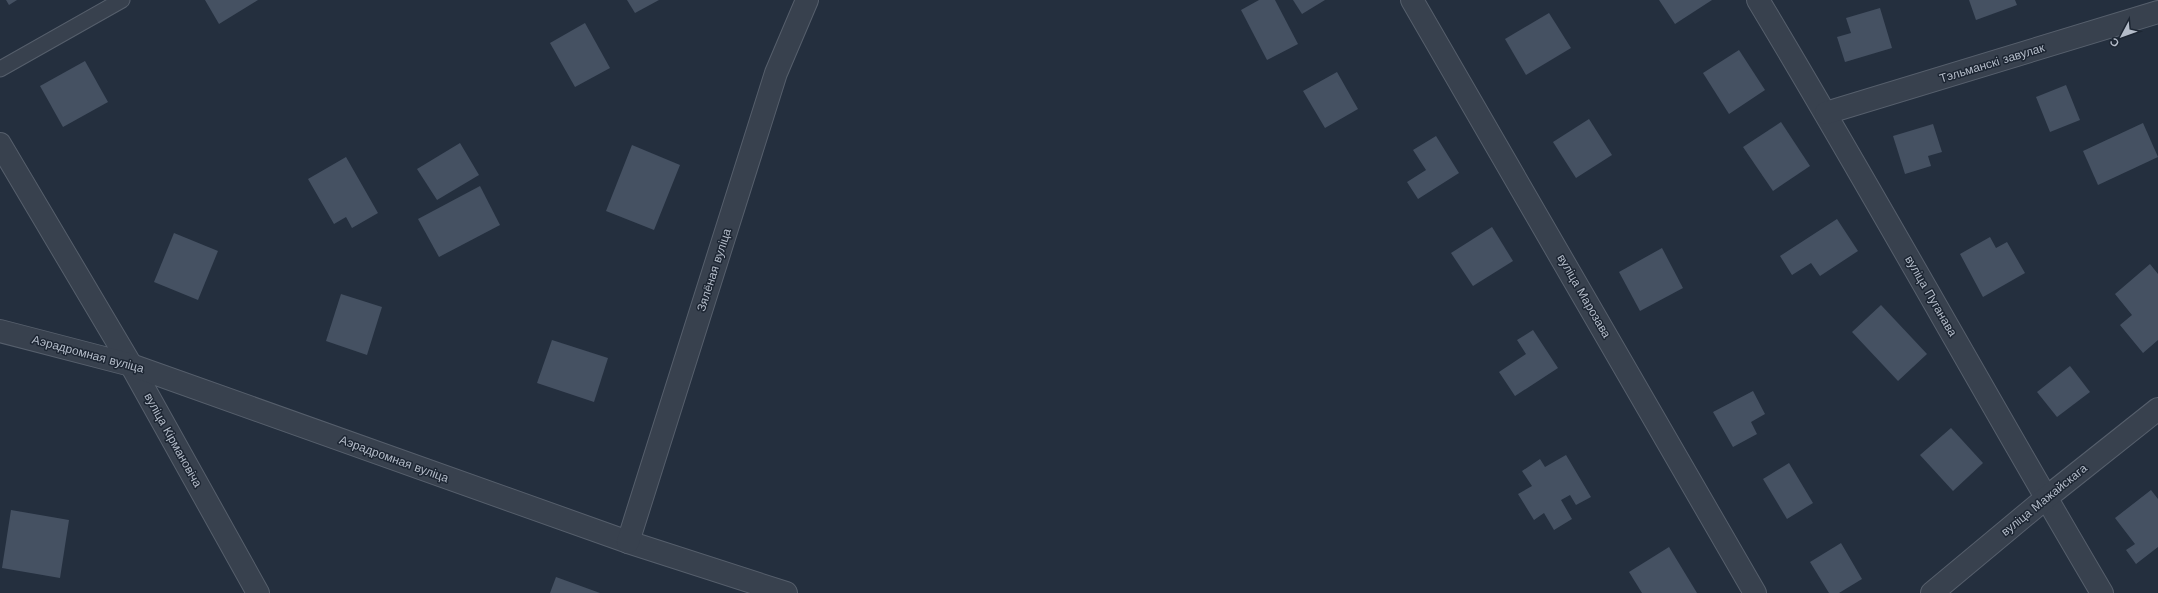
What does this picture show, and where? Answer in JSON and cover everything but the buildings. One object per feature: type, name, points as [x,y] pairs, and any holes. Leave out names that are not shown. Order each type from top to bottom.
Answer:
[{"type":"street","name":"Зялёная вуліца","points":[[628,542],[776,73],[807,0]]},
{"type":"street","name":"вуліца Марозава","points":[[1412,0],[1755,593]]},
{"type":"street","name":"вуліца Пуганава","points":[[1758,0],[1826,113],[2102,593]]},
{"type":"street","name":"Тэльманскі завулак","points":[[1826,113],[2158,12]]},
{"type":"street","name":"вуліца Кірмановіча","points":[[0,144],[132,365],[258,593]]},
{"type":"street","name":"Аэрадромная вуліца","points":[[0,331],[132,365],[628,542],[786,593]]},
{"type":"street","name":"вуліца Мажайскага","points":[[1932,593],[2046,498],[2158,409]]},
{"type":"lane","points":[[0,69],[122,0]]}]
